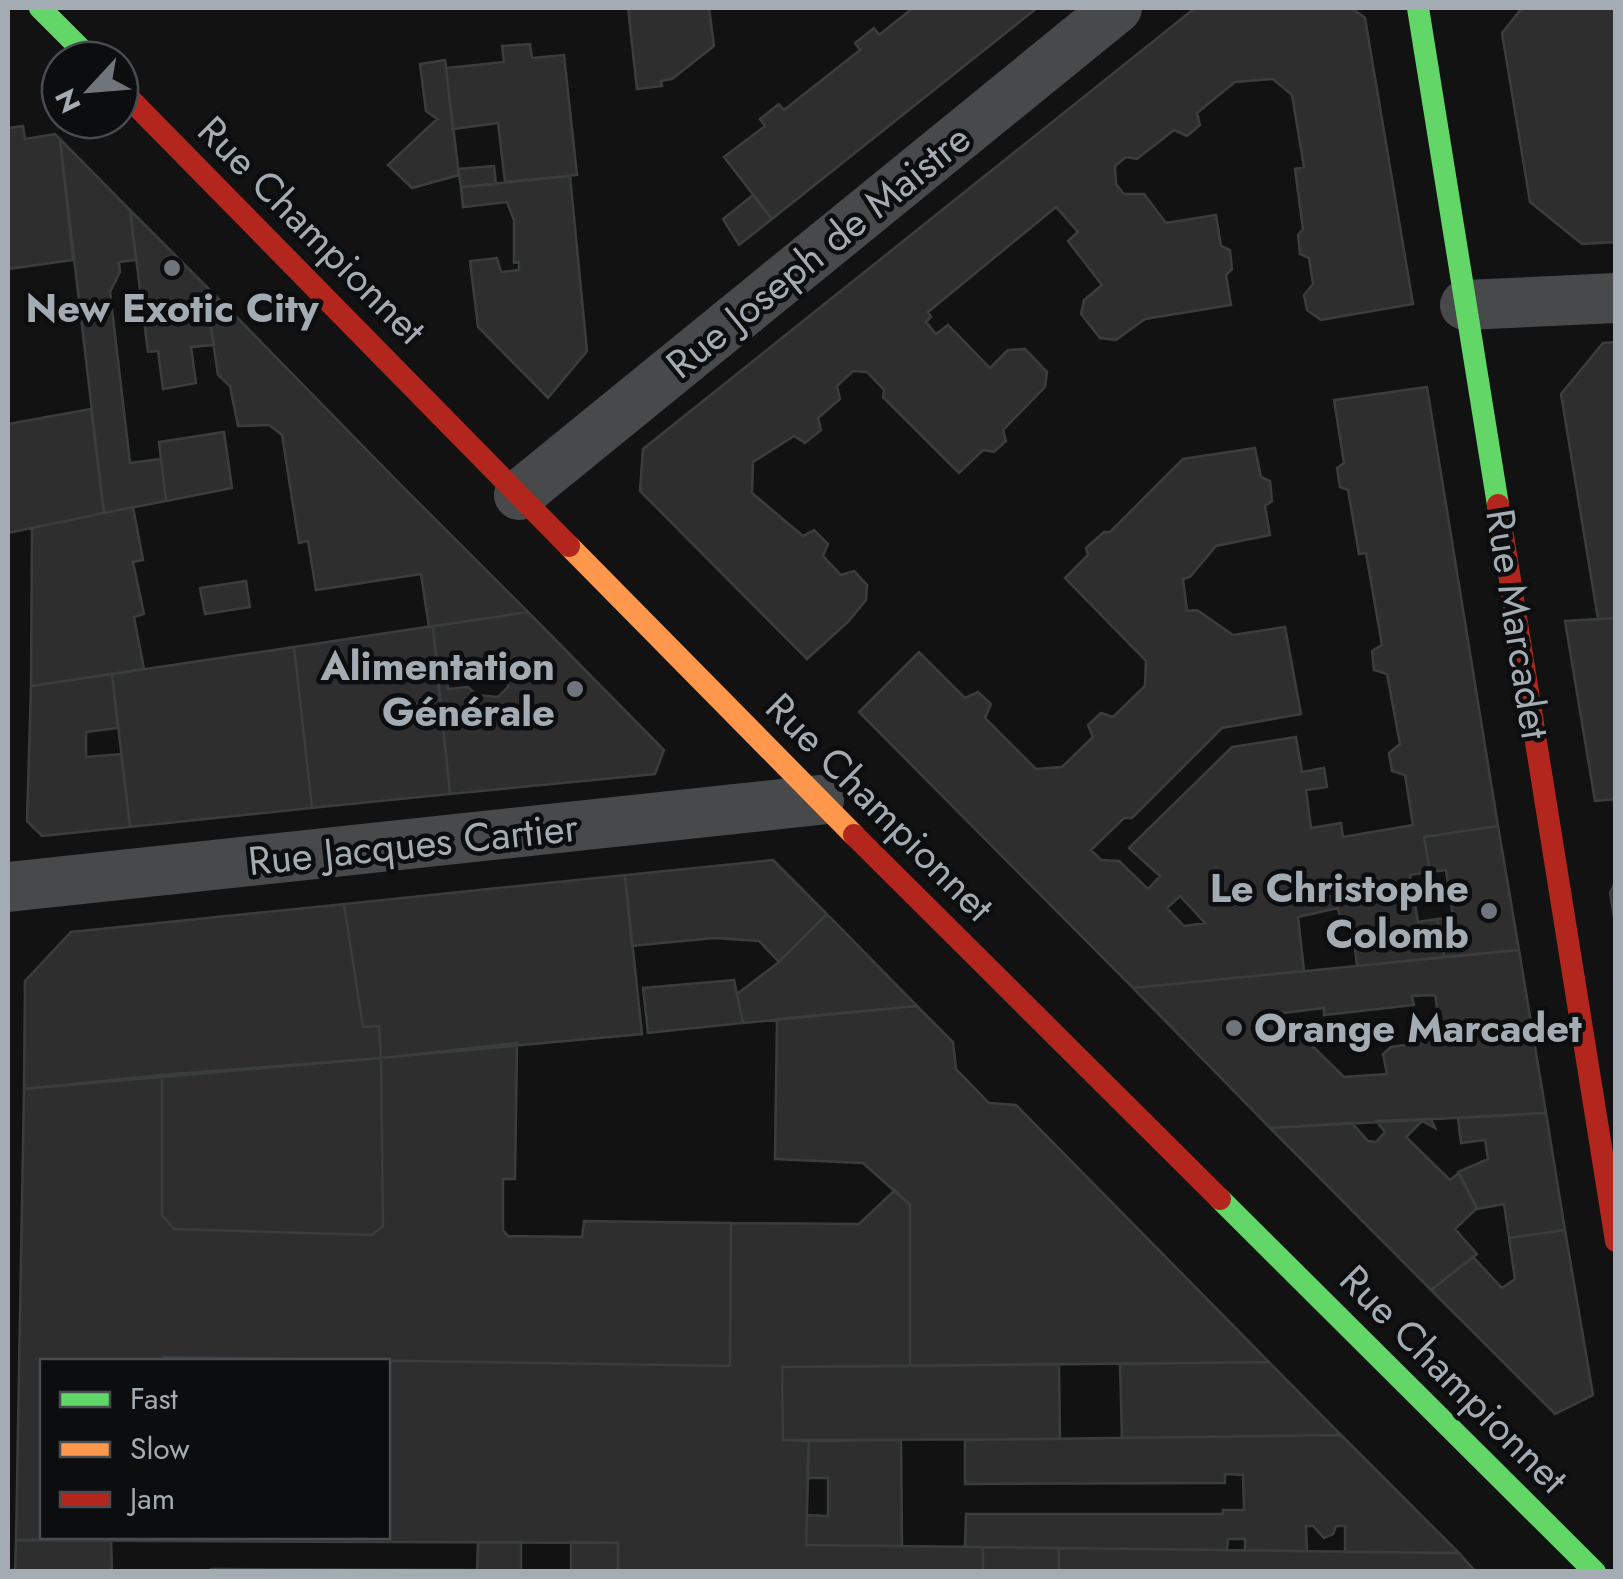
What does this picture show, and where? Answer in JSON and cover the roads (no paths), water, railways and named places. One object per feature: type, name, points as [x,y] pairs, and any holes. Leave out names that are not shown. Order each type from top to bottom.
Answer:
[{"type":"main road","points":[[40,8],[72,40]]},
{"type":"main road","name":"Rue Marcadet","points":[[1418,8],[1616,1242]]},
{"type":"main road","name":"Rue Championnet","points":[[140,108],[819,800],[1601,1562]]},
{"type":"street","name":"Rue Joseph de Maistre","points":[[520,495],[1117,8]]},
{"type":"street","points":[[1466,305],[1616,298]]},
{"type":"street","name":"Rue Jacques Cartier","points":[[8,886],[819,800]]},
{"type":"place","name":"New Exotic City","points":[[172,268]]},
{"type":"place","name":"Alimentation Générale","points":[[575,689]]},
{"type":"place","name":"Le Christophe Colomb","points":[[1489,911]]},
{"type":"place","name":"Orange Marcadet","points":[[1234,1028]]}]
